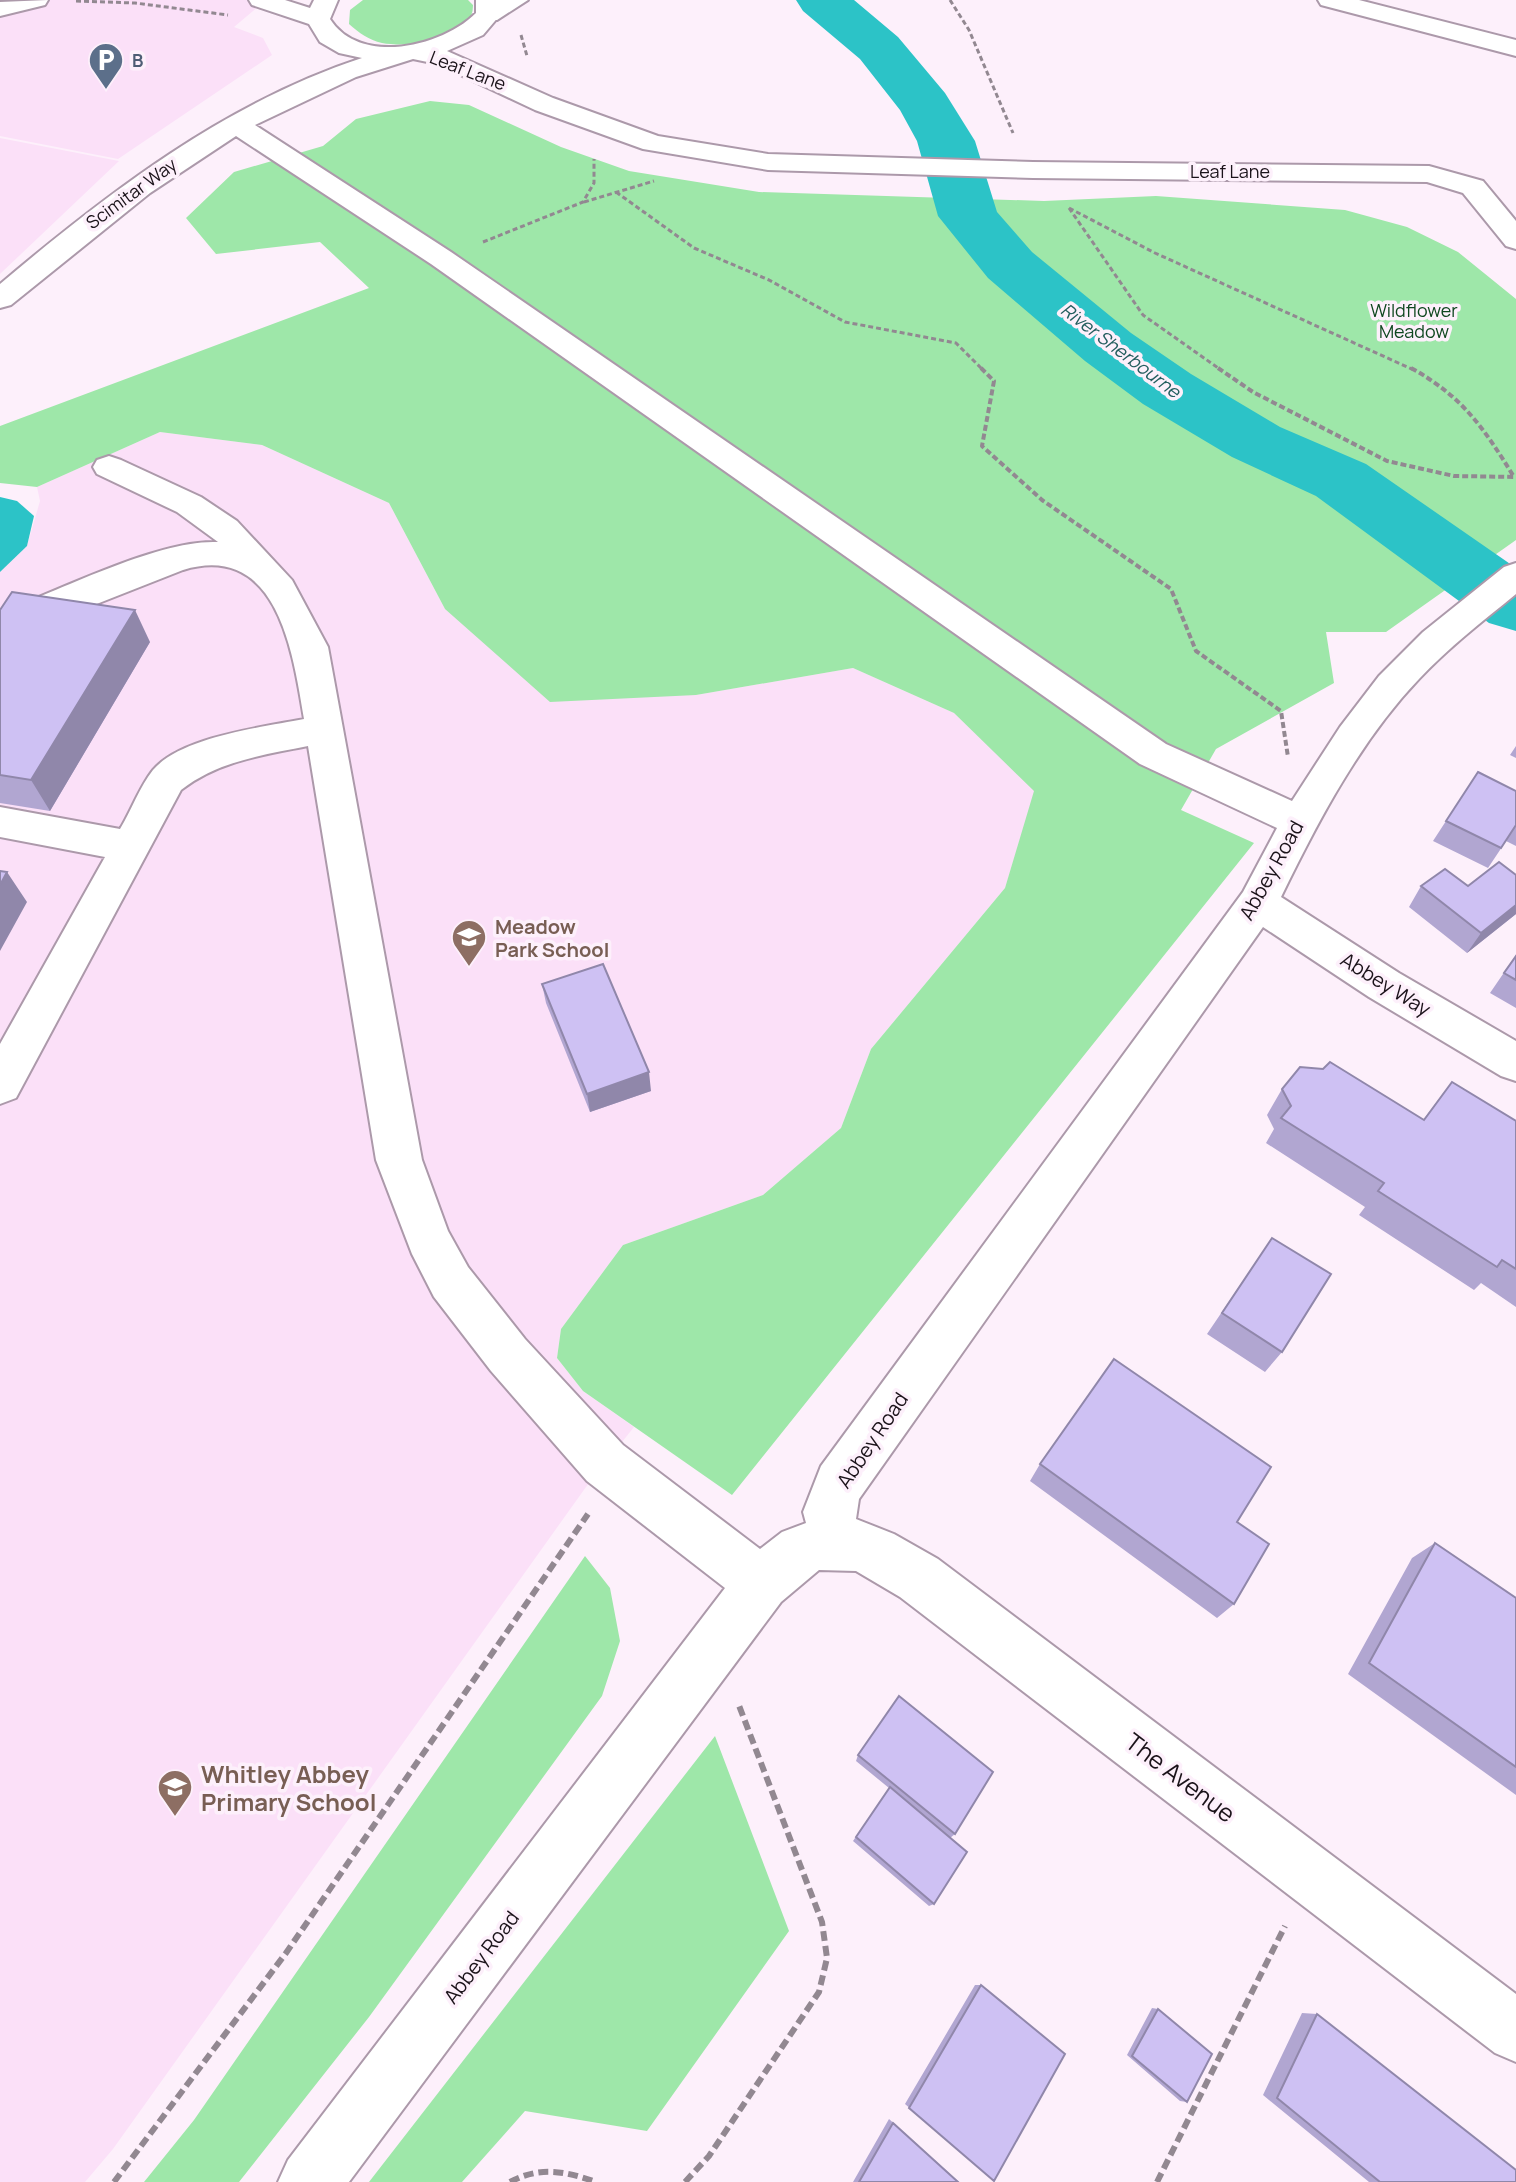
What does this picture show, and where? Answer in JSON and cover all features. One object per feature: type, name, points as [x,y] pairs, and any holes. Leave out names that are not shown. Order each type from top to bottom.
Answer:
[{"type":"main road","points":[[0,9],[36,0]]},
{"type":"main road","points":[[261,0],[323,16],[353,48],[410,52]]},
{"type":"main road","points":[[272,102],[410,52],[454,43],[486,14],[516,0]]},
{"type":"main road","points":[[1330,0],[1516,46]]},
{"type":"main road","points":[[1387,0],[1516,46]]},
{"type":"main road","name":"Leaf Lane","points":[[486,14],[480,36],[492,61],[528,94]]},
{"type":"main road","points":[[272,102],[316,65],[323,46],[323,16]]},
{"type":"main road","name":"Leaf Lane","points":[[410,52],[445,58],[544,104],[606,128],[693,151],[768,162],[1033,170],[1429,174],[1473,187],[1516,240]]},
{"type":"main road","name":"Scimitar Way","points":[[0,299],[108,207],[180,156],[272,102]]},
{"type":"main road","points":[[235,124],[441,258],[1153,754],[1298,821]]},
{"type":"main road","points":[[109,467],[218,521],[241,542],[252,562],[265,573],[296,613],[310,647],[399,1160],[428,1239],[451,1282],[508,1355],[605,1463],[762,1583]]},
{"type":"main road","points":[[0,630],[14,621],[193,555],[211,553],[252,562]]},
{"type":"main road","name":"Abbey Road","points":[[310,2182],[762,1583],[798,1550],[816,1543],[836,1542],[829,1512],[839,1484],[1258,903],[1298,821],[1344,748],[1406,672],[1516,575]]},
{"type":"main road","points":[[0,1085],[167,780],[181,766],[323,729]]},
{"type":"main road","points":[[0,822],[129,846]]},
{"type":"main road","name":"Abbey Way","points":[[1258,903],[1384,985],[1516,1063]]},
{"type":"main road","name":"The Avenue","points":[[836,1542],[871,1548],[919,1578],[1516,2032]]},
{"type":"path","points":[[950,0],[960,13],[995,99],[1033,170]]},
{"type":"path","points":[[76,2],[135,3],[238,19]]},
{"type":"path","points":[[441,258],[583,202],[594,183],[594,154]]},
{"type":"path","points":[[616,192],[694,248],[769,280],[845,322],[956,343],[994,381],[982,446],[1042,500],[1171,589],[1196,651],[1281,711],[1298,821]]},
{"type":"path","points":[[1069,208],[1155,253],[1390,356],[1443,386],[1481,424],[1515,477],[1454,476],[1387,461],[1253,392],[1143,315],[1069,208]]},
{"type":"path","points":[[114,2182],[178,2101],[286,1953],[597,1502],[623,1476]]},
{"type":"path","points":[[685,2182],[709,2156],[819,1992],[827,1958],[822,1922],[716,1647]]},
{"type":"path","points":[[1157,2182],[1311,1876]]},
{"type":"path","points":[[510,2182],[535,2170],[555,2170],[596,2182]]},
{"type":"shaded area","name":"B","points":[[0,0],[266,0],[234,27],[263,38],[272,55],[118,159],[0,136]]},
{"type":"shaded area","points":[[0,138],[119,161],[0,274]]},
{"type":"shaded area","name":"Meadow Park School","points":[[160,432],[262,445],[389,503],[445,609],[696,695],[853,668],[954,713],[1035,791],[1005,888],[871,1049],[841,1128],[763,1195],[623,1245],[561,1329],[557,1358],[583,1391],[634,1427],[586,1487],[113,2149],[85,2182],[0,2182],[0,572],[27,546],[40,501],[37,487]]},
{"type":"green space","points":[[363,0],[468,0],[473,5],[463,27],[452,35],[423,43],[394,44],[373,40],[349,24],[350,10]]},
{"type":"green space","name":"Wildflower Meadow","points":[[430,101],[469,105],[561,147],[629,171],[759,192],[1044,201],[1156,196],[1345,210],[1407,227],[1458,252],[1516,299],[1516,540],[1386,632],[1326,632],[1334,683],[1216,749],[1181,810],[1254,843],[732,1495],[583,1391],[557,1358],[561,1329],[623,1245],[763,1195],[841,1128],[871,1049],[1005,888],[1034,791],[954,713],[853,668],[696,695],[550,702],[445,609],[389,503],[262,445],[160,432],[37,487],[0,483],[0,426],[369,288],[320,242],[216,254],[186,218],[234,172],[323,146],[356,119]]},
{"type":"green space","points":[[585,1556],[610,1588],[620,1641],[602,1696],[369,2017],[239,2182],[144,2182],[194,2120]]},
{"type":"green space","points":[[715,1736],[789,1931],[647,2131],[525,2111],[462,2182],[369,2182]]},
{"type":"water","points":[[0,497],[17,501],[34,516],[27,546],[0,572]]},
{"type":"building","points":[[12,592],[135,610],[31,780],[0,775],[0,610]]},
{"type":"building","points":[[1478,772],[1516,791],[1516,825],[1501,848],[1446,821]]},
{"type":"building","points":[[1499,862],[1516,875],[1516,905],[1481,933],[1421,886],[1445,869],[1468,886]]},
{"type":"building","points":[[0,871],[7,872],[0,885]]},
{"type":"building","points":[[1516,956],[1516,980],[1504,973]]},
{"type":"building","points":[[603,964],[649,1072],[587,1094],[542,984]]},
{"type":"building","points":[[1330,1062],[1424,1120],[1452,1082],[1516,1121],[1516,1269],[1502,1260],[1497,1267],[1378,1191],[1384,1183],[1281,1118],[1291,1106],[1282,1089],[1300,1067],[1323,1069]]},
{"type":"building","points":[[1272,1238],[1331,1274],[1282,1352],[1222,1313]]},
{"type":"building","points":[[1114,1359],[1271,1467],[1237,1522],[1269,1544],[1234,1604],[1040,1464]]},
{"type":"building","points":[[1435,1543],[1516,1598],[1516,1767],[1369,1663]]},
{"type":"building","points":[[899,1696],[993,1772],[955,1834],[858,1755]]},
{"type":"building","points":[[890,1787],[967,1852],[934,1904],[856,1837]]},
{"type":"building","points":[[981,1985],[1065,2054],[994,2181],[909,2108]]},
{"type":"building","points":[[1158,2009],[1212,2054],[1187,2102],[1132,2056]]},
{"type":"building","points":[[1317,2014],[1516,2170],[1516,2182],[1380,2182],[1277,2098]]},
{"type":"building","points":[[893,2123],[958,2182],[859,2182]]},
{"type":"waterway","name":"River Sherbourne","points":[[822,0],[879,48],[925,105],[946,141],[968,216],[1010,265],[1108,347],[1167,389],[1256,442],[1341,480],[1516,605]]},
{"type":"place","name":"B","points":[[106,91]]},
{"type":"place","name":"Meadow Park School","points":[[469,968]]},
{"type":"place","name":"Whitley Abbey Primary School","points":[[175,1818]]}]
